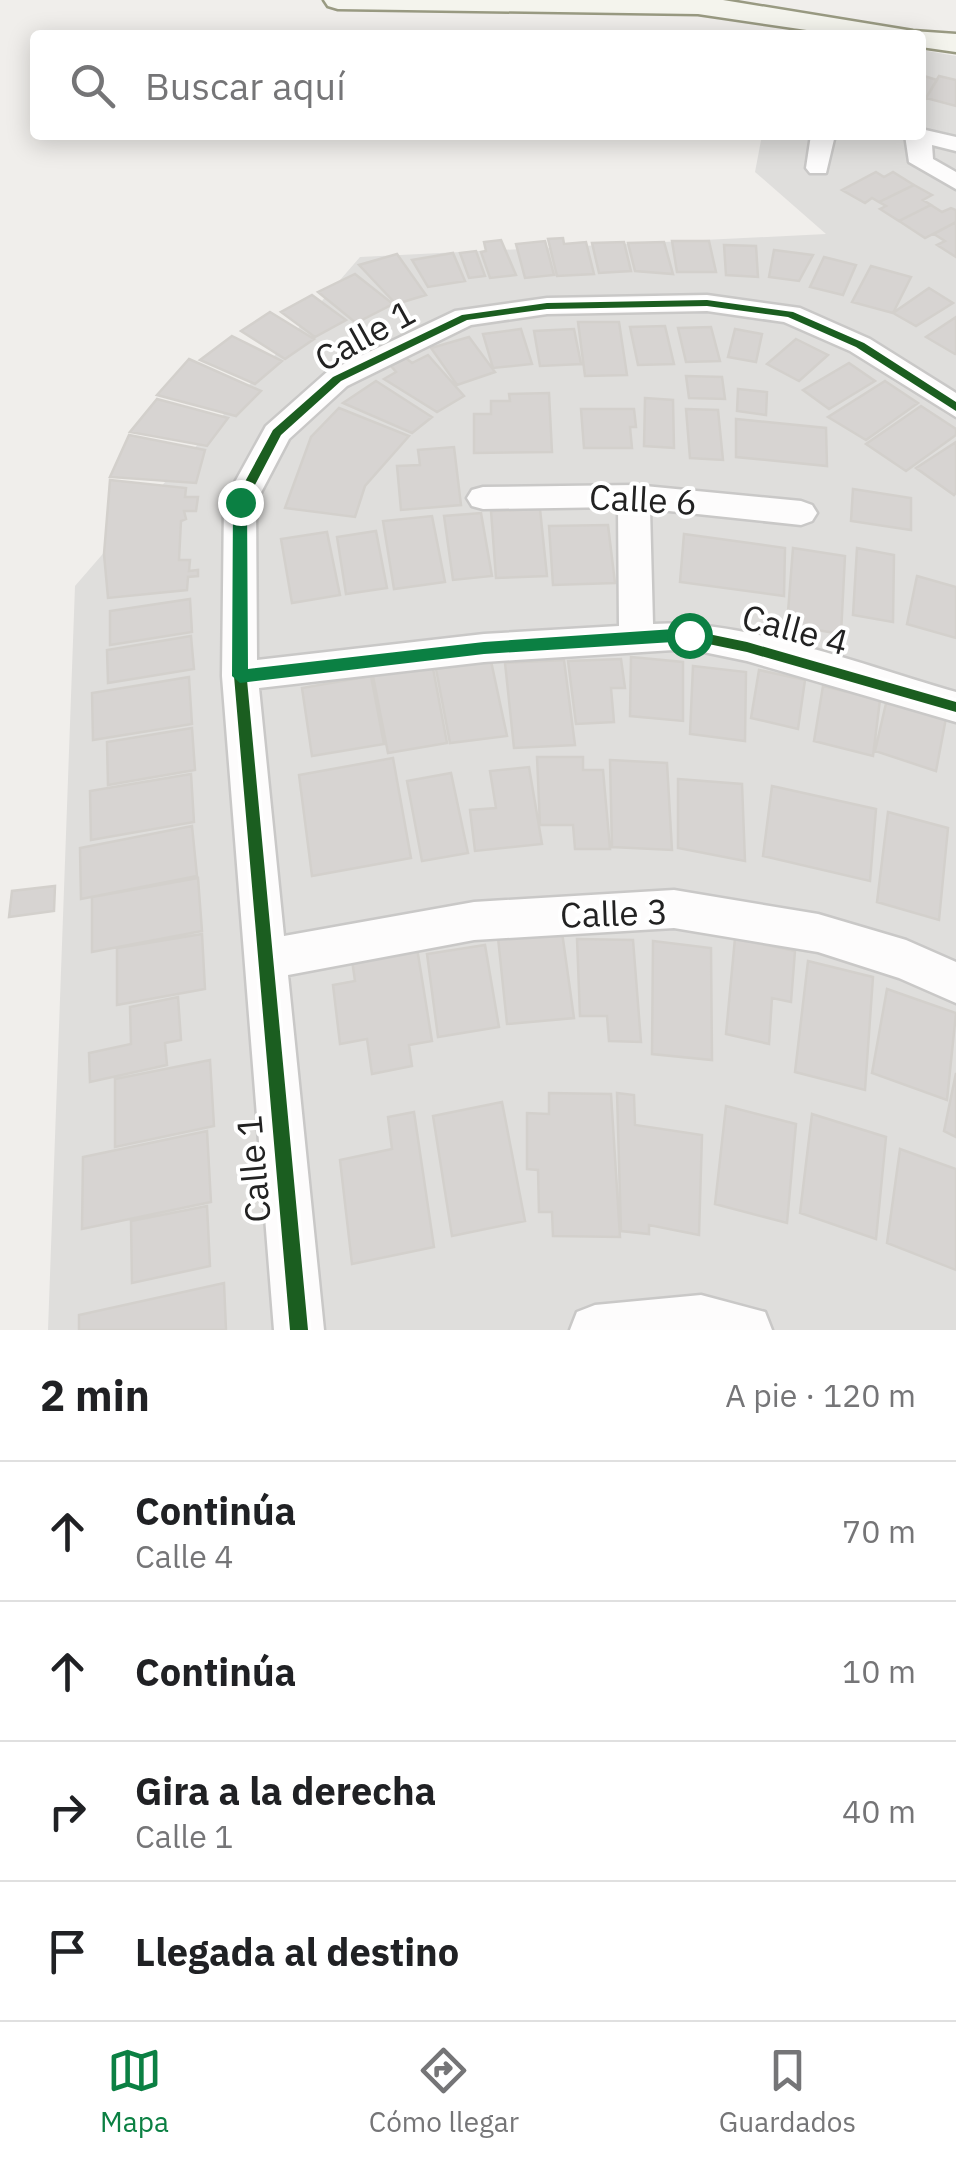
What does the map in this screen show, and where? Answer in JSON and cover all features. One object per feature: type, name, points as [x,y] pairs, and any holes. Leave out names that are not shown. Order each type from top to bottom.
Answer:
[{"type":"street","points":[[340,0],[698,5],[866,30]]},
{"type":"street","points":[[926,39],[956,42]]},
{"type":"street","points":[[926,137],[956,144]]},
{"type":"street","points":[[818,168],[822,140]]},
{"type":"street","points":[[919,140],[921,162],[956,182]]},
{"type":"street","name":"Calle 1","points":[[299,1330],[240,676],[240,502],[277,433],[337,378],[464,317],[547,306],[707,303],[790,314],[860,345],[956,407]]},
{"type":"street","points":[[634,496],[636,637]]},
{"type":"street","name":"Calle 6","points":[[484,498],[634,496],[801,513]]},
{"type":"street","name":"Calle 4","points":[[240,676],[484,648],[689,635],[956,707]]},
{"type":"street","name":"Calle 3","points":[[265,959],[474,921],[674,909],[818,933],[906,960],[956,983]]},
{"type":"street","points":[[595,1330],[701,1320],[748,1330]]},
{"type":"shaded area","points":[[926,51],[956,56],[956,1330],[48,1330],[75,586],[360,257],[826,234],[755,172],[761,140],[926,140]]},
{"type":"building","points":[[939,76],[956,80],[956,106],[926,98]]},
{"type":"building","points":[[926,77],[937,80],[926,98]]},
{"type":"building","points":[[876,172],[884,177],[893,172],[914,185],[879,202],[872,198],[865,203],[842,190]]},
{"type":"building","points":[[914,185],[932,195],[923,200],[931,205],[899,221],[880,209],[886,206],[879,202]]},
{"type":"building","points":[[931,205],[942,212],[956,210],[956,222],[925,238],[899,221]]},
{"type":"building","points":[[956,222],[956,257],[937,245],[945,241],[934,234]]},
{"type":"building","points":[[563,238],[564,244],[586,242],[594,274],[557,276],[548,239]]},
{"type":"building","points":[[501,240],[516,275],[490,278],[481,252],[486,251],[484,242]]},
{"type":"building","points":[[545,241],[554,275],[525,278],[516,244]]},
{"type":"building","points":[[672,241],[709,241],[716,272],[677,272]]},
{"type":"building","points":[[624,242],[631,271],[599,273],[592,243]]},
{"type":"building","points":[[664,242],[673,274],[635,271],[628,243]]},
{"type":"building","points":[[724,245],[756,246],[758,277],[726,275]]},
{"type":"building","points":[[774,250],[813,255],[799,281],[769,277]]},
{"type":"building","points":[[476,251],[485,276],[469,278],[460,253]]},
{"type":"building","points":[[453,253],[465,281],[428,287],[412,260]]},
{"type":"building","points":[[397,254],[426,295],[396,304],[359,265]]},
{"type":"building","points":[[824,257],[856,265],[843,295],[810,287]]},
{"type":"building","points":[[871,266],[911,277],[893,313],[852,302]]},
{"type":"building","points":[[355,274],[393,304],[356,323],[318,292]]},
{"type":"building","points":[[929,288],[953,303],[916,326],[893,313]]},
{"type":"building","points":[[312,295],[346,320],[315,337],[281,312]]},
{"type":"building","points":[[270,312],[314,339],[285,359],[241,331]]},
{"type":"building","points":[[956,317],[956,353],[955,354],[926,337]]},
{"type":"building","points":[[578,322],[619,322],[627,375],[585,376]]},
{"type":"building","points":[[665,326],[674,364],[638,365],[630,327]]},
{"type":"building","points":[[711,327],[720,361],[686,362],[678,328]]},
{"type":"building","points":[[521,329],[532,364],[493,368],[483,334]]},
{"type":"building","points":[[574,329],[581,364],[540,366],[534,331]]},
{"type":"building","points":[[735,329],[762,334],[756,362],[728,357]]},
{"type":"building","points":[[232,336],[282,361],[255,384],[200,360]]},
{"type":"building","points":[[469,337],[495,372],[457,385],[431,348]]},
{"type":"building","points":[[796,339],[828,355],[799,381],[767,364]]},
{"type":"building","points":[[428,355],[464,396],[437,412],[384,379],[396,372],[391,366],[406,358],[412,363]]},
{"type":"building","points":[[189,359],[261,391],[236,416],[157,395]]},
{"type":"building","points":[[849,363],[875,381],[829,409],[803,390]]},
{"type":"building","points":[[686,376],[722,377],[725,399],[689,398]]},
{"type":"building","points":[[376,381],[432,417],[412,433],[343,403]]},
{"type":"building","points":[[885,381],[918,403],[866,440],[828,417]]},
{"type":"building","points":[[738,389],[767,392],[766,415],[737,411]]},
{"type":"building","points":[[549,393],[552,452],[474,453],[474,414],[491,414],[491,401],[510,401],[509,394]]},
{"type":"building","points":[[645,398],[673,400],[674,448],[644,446]]},
{"type":"building","points":[[157,399],[228,418],[207,446],[130,432]]},
{"type":"building","points":[[921,406],[956,429],[956,435],[906,471],[866,444]]},
{"type":"building","points":[[339,408],[409,436],[365,486],[355,517],[285,508],[311,437]]},
{"type":"building","points":[[581,409],[634,409],[636,427],[630,427],[632,448],[584,448]]},
{"type":"building","points":[[686,409],[718,410],[723,460],[690,458]]},
{"type":"building","points":[[736,419],[826,428],[827,466],[736,457]]},
{"type":"building","points":[[129,435],[205,450],[196,483],[110,477]]},
{"type":"building","points":[[956,442],[956,493],[954,495],[916,468]]},
{"type":"building","points":[[454,447],[461,505],[401,510],[397,466],[420,465],[418,450]]},
{"type":"building","points":[[110,480],[186,488],[185,497],[198,497],[196,511],[184,511],[186,519],[181,521],[179,560],[190,560],[189,571],[198,570],[198,576],[188,577],[187,590],[108,598],[104,554]]},
{"type":"building","points":[[853,489],[911,498],[911,530],[851,521]]},
{"type":"building","points":[[540,509],[547,576],[496,578],[491,511]]},
{"type":"building","points":[[481,513],[492,576],[453,580],[444,516]]},
{"type":"building","points":[[432,516],[445,582],[394,589],[383,521]]},
{"type":"building","points":[[608,525],[615,583],[553,585],[549,526]]},
{"type":"building","points":[[376,531],[387,588],[346,594],[337,537]]},
{"type":"building","points":[[327,532],[340,595],[292,603],[281,539]]},
{"type":"building","points":[[684,534],[785,548],[784,596],[680,582]]},
{"type":"building","points":[[793,548],[845,556],[841,634],[787,625]]},
{"type":"building","points":[[857,548],[894,555],[893,622],[853,615]]},
{"type":"building","points":[[917,576],[956,587],[956,638],[907,624]]},
{"type":"building","points":[[190,599],[192,632],[110,645],[110,611]]},
{"type":"building","points":[[191,636],[194,669],[108,683],[107,650]]},
{"type":"building","points":[[631,657],[683,662],[683,721],[630,716]]},
{"type":"building","points":[[621,659],[625,688],[611,688],[614,722],[576,724],[568,661]]},
{"type":"building","points":[[564,660],[575,745],[514,748],[505,663]]},
{"type":"building","points":[[491,661],[507,736],[450,743],[436,669]]},
{"type":"building","points":[[432,663],[447,743],[388,753],[372,671]]},
{"type":"building","points":[[693,666],[746,672],[745,741],[690,734]]},
{"type":"building","points":[[759,670],[805,680],[798,729],[751,718]]},
{"type":"building","points":[[371,676],[384,744],[312,756],[302,688]]},
{"type":"building","points":[[189,677],[192,724],[93,740],[92,693]]},
{"type":"building","points":[[823,686],[880,700],[873,756],[814,741]]},
{"type":"building","points":[[887,699],[946,718],[936,771],[875,751]]},
{"type":"building","points":[[192,728],[195,770],[108,785],[107,742]]},
{"type":"building","points":[[537,757],[583,757],[583,770],[603,770],[610,849],[575,849],[573,825],[540,825]]},
{"type":"building","points":[[393,758],[411,858],[312,876],[299,775]]},
{"type":"building","points":[[610,760],[667,763],[672,850],[612,847]]},
{"type":"building","points":[[529,767],[542,844],[475,851],[470,810],[496,808],[490,771]]},
{"type":"building","points":[[451,773],[468,853],[422,861],[407,781]]},
{"type":"building","points":[[191,774],[194,822],[91,840],[90,791]]},
{"type":"building","points":[[678,779],[742,784],[745,861],[678,848]]},
{"type":"building","points":[[772,786],[876,809],[870,881],[763,856]]},
{"type":"building","points":[[888,812],[948,828],[939,920],[877,902]]},
{"type":"building","points":[[192,826],[197,876],[81,899],[80,848]]},
{"type":"building","points":[[198,878],[202,931],[92,952],[92,897]]},
{"type":"building","points":[[55,886],[54,911],[9,917],[12,891]]},
{"type":"building","points":[[562,932],[574,1018],[507,1024],[498,938]]},
{"type":"building","points":[[202,934],[205,989],[117,1005],[117,948]]},
{"type":"building","points":[[735,938],[795,951],[791,1002],[772,998],[769,1044],[726,1034]]},
{"type":"building","points":[[577,939],[633,940],[641,1042],[609,1041],[607,1016],[580,1016]]},
{"type":"building","points":[[653,941],[711,948],[712,1060],[652,1054]]},
{"type":"building","points":[[485,945],[499,1027],[438,1037],[427,954]]},
{"type":"building","points":[[417,948],[432,1041],[409,1045],[412,1066],[372,1074],[367,1039],[340,1044],[333,985],[355,981],[352,960]]},
{"type":"building","points":[[808,961],[873,977],[865,1090],[795,1072]]},
{"type":"building","points":[[887,989],[956,1013],[947,1100],[872,1073]]},
{"type":"building","points":[[178,997],[181,1040],[165,1043],[167,1065],[90,1082],[89,1053],[131,1044],[130,1007]]},
{"type":"building","points":[[210,1060],[214,1126],[115,1147],[115,1079]]},
{"type":"building","points":[[956,1073],[956,1137],[944,1131]]},
{"type":"building","points":[[549,1093],[611,1094],[620,1237],[553,1236],[552,1212],[539,1212],[538,1170],[527,1169],[527,1113],[549,1114]]},
{"type":"building","points":[[617,1093],[634,1095],[635,1125],[702,1135],[699,1235],[649,1225],[649,1234],[621,1231]]},
{"type":"building","points":[[502,1102],[525,1221],[452,1236],[433,1116]]},
{"type":"building","points":[[726,1106],[796,1124],[787,1223],[715,1204]]},
{"type":"building","points":[[414,1112],[434,1247],[352,1264],[340,1160],[392,1149],[388,1117]]},
{"type":"building","points":[[812,1114],[886,1137],[876,1239],[800,1213]]},
{"type":"building","points":[[207,1131],[211,1202],[82,1229],[83,1157]]},
{"type":"building","points":[[900,1149],[956,1169],[956,1270],[887,1243]]},
{"type":"building","points":[[207,1206],[210,1266],[132,1283],[131,1221]]},
{"type":"building","points":[[224,1283],[226,1330],[79,1330],[79,1315]]},
{"type":"cycle path","points":[[299,1330],[240,676],[240,502],[277,433],[337,379],[465,317],[547,306],[707,303],[790,314],[860,345],[956,407]]},
{"type":"cycle path","points":[[240,676],[484,648],[689,635],[747,647],[956,707]]},
{"type":"route","points":[[240,502],[240,676],[484,648],[689,635]]}]
